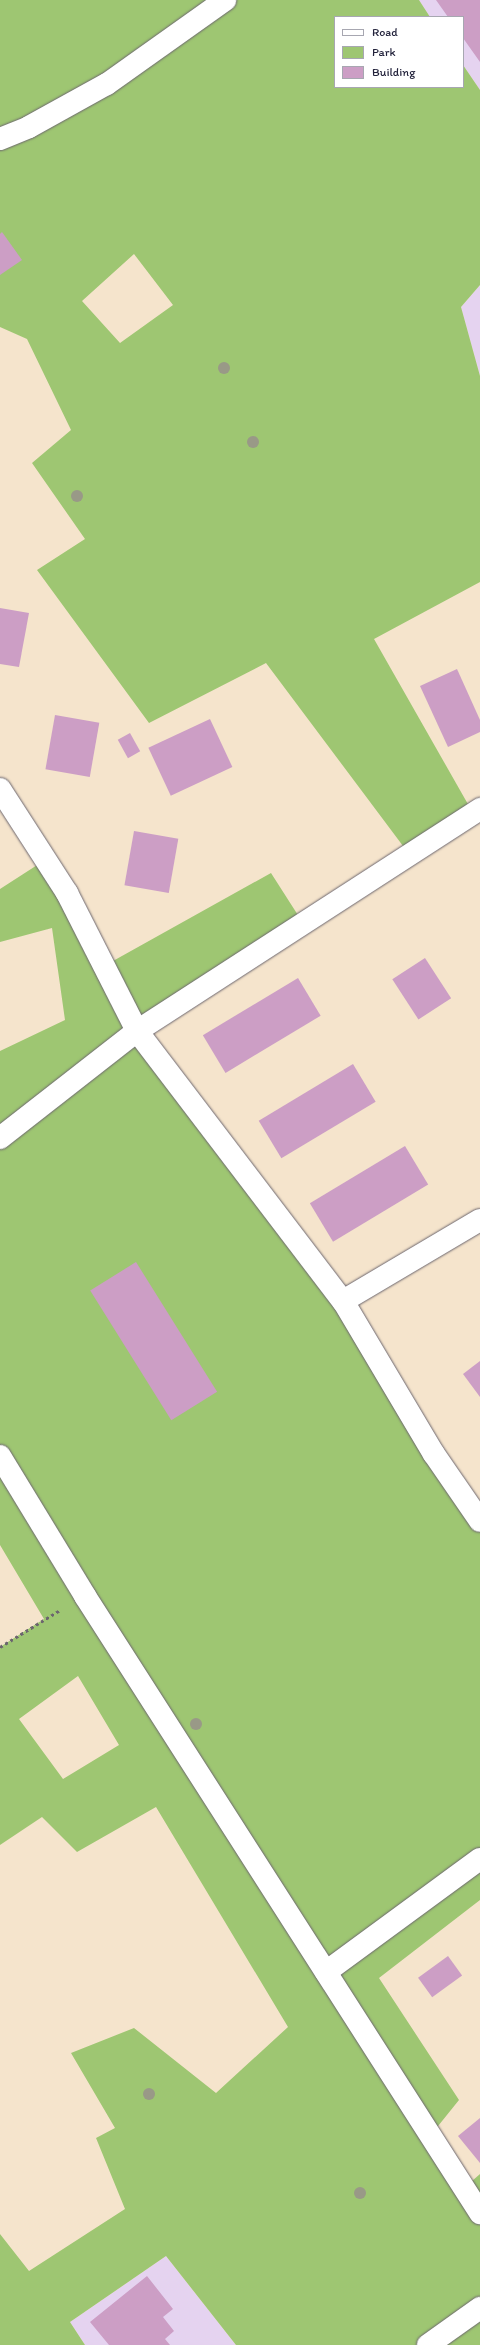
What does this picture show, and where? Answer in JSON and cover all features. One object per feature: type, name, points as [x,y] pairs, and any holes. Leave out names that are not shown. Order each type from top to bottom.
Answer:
[{"type":"street","points":[[0,139],[29,127],[107,84],[225,0]]},
{"type":"street","points":[[0,789],[67,893],[137,1031],[343,1301],[434,1454],[480,1521]]},
{"type":"street","points":[[0,1138],[137,1031],[480,809]]},
{"type":"street","points":[[343,1301],[480,1220]]},
{"type":"street","points":[[0,1456],[85,1596],[480,2213]]},
{"type":"street","points":[[326,1972],[480,1859]]},
{"type":"street","points":[[428,2345],[480,2308]]},
{"type":"path","points":[[0,1647],[85,1596]]},
{"type":"shaded area","points":[[419,0],[480,0],[480,90],[464,66],[464,16],[429,16]]},
{"type":"shaded area","points":[[480,285],[480,376],[461,307]]},
{"type":"shaded area","points":[[166,2256],[236,2345],[85,2345],[70,2322]]},
{"type":"green space","points":[[0,0],[419,0],[429,16],[334,16],[334,88],[464,88],[464,66],[480,90],[480,285],[461,307],[480,376],[480,582],[374,639],[473,813],[409,854],[266,663],[149,723],[37,570],[85,539],[32,463],[71,430],[27,339],[0,327]],"holes":[[[134,254],[173,305],[120,343],[82,301]]]},
{"type":"green space","points":[[45,860],[104,966],[271,873],[303,923],[137,1031],[343,1301],[480,1521],[480,1900],[379,1978],[459,2100],[430,2136],[464,2188],[480,2174],[480,2345],[236,2345],[166,2256],[70,2322],[85,2345],[0,2345],[0,2234],[29,2271],[125,2209],[96,2138],[115,2128],[71,2053],[134,2028],[216,2093],[288,2027],[156,1807],[77,1852],[42,1817],[0,1845],[0,1647],[44,1619],[0,1545],[0,1051],[65,1020],[52,928],[0,942],[0,889]],"holes":[[[78,1676],[119,1745],[63,1779],[19,1719]]]},
{"type":"building","points":[[436,0],[480,0],[480,62],[464,39],[464,16],[447,16]]},
{"type":"building","points":[[2,232],[22,260],[0,275],[0,234]]},
{"type":"building","points":[[0,608],[29,613],[19,667],[0,664]]},
{"type":"building","points":[[457,669],[480,720],[480,732],[448,747],[420,686]]},
{"type":"building","points":[[55,715],[99,723],[90,777],[45,769]]},
{"type":"building","points":[[210,719],[232,767],[171,796],[148,748]]},
{"type":"building","points":[[130,733],[140,751],[128,758],[118,740]]},
{"type":"building","points":[[134,831],[178,839],[169,893],[124,885]]},
{"type":"building","points":[[425,958],[451,998],[418,1019],[392,979]]},
{"type":"building","points":[[298,978],[321,1016],[226,1073],[203,1035]]},
{"type":"building","points":[[353,1064],[376,1102],[281,1158],[259,1121]]},
{"type":"building","points":[[405,1146],[428,1185],[333,1242],[310,1203]]},
{"type":"building","points":[[136,1262],[217,1392],[171,1420],[90,1291]]},
{"type":"building","points":[[480,1361],[480,1397],[463,1374]]},
{"type":"building","points":[[448,1956],[462,1975],[432,1997],[418,1978]]},
{"type":"building","points":[[480,2118],[480,2163],[458,2136]]},
{"type":"building","points":[[147,2276],[173,2309],[163,2317],[174,2331],[165,2339],[170,2345],[109,2345],[90,2322]]}]
